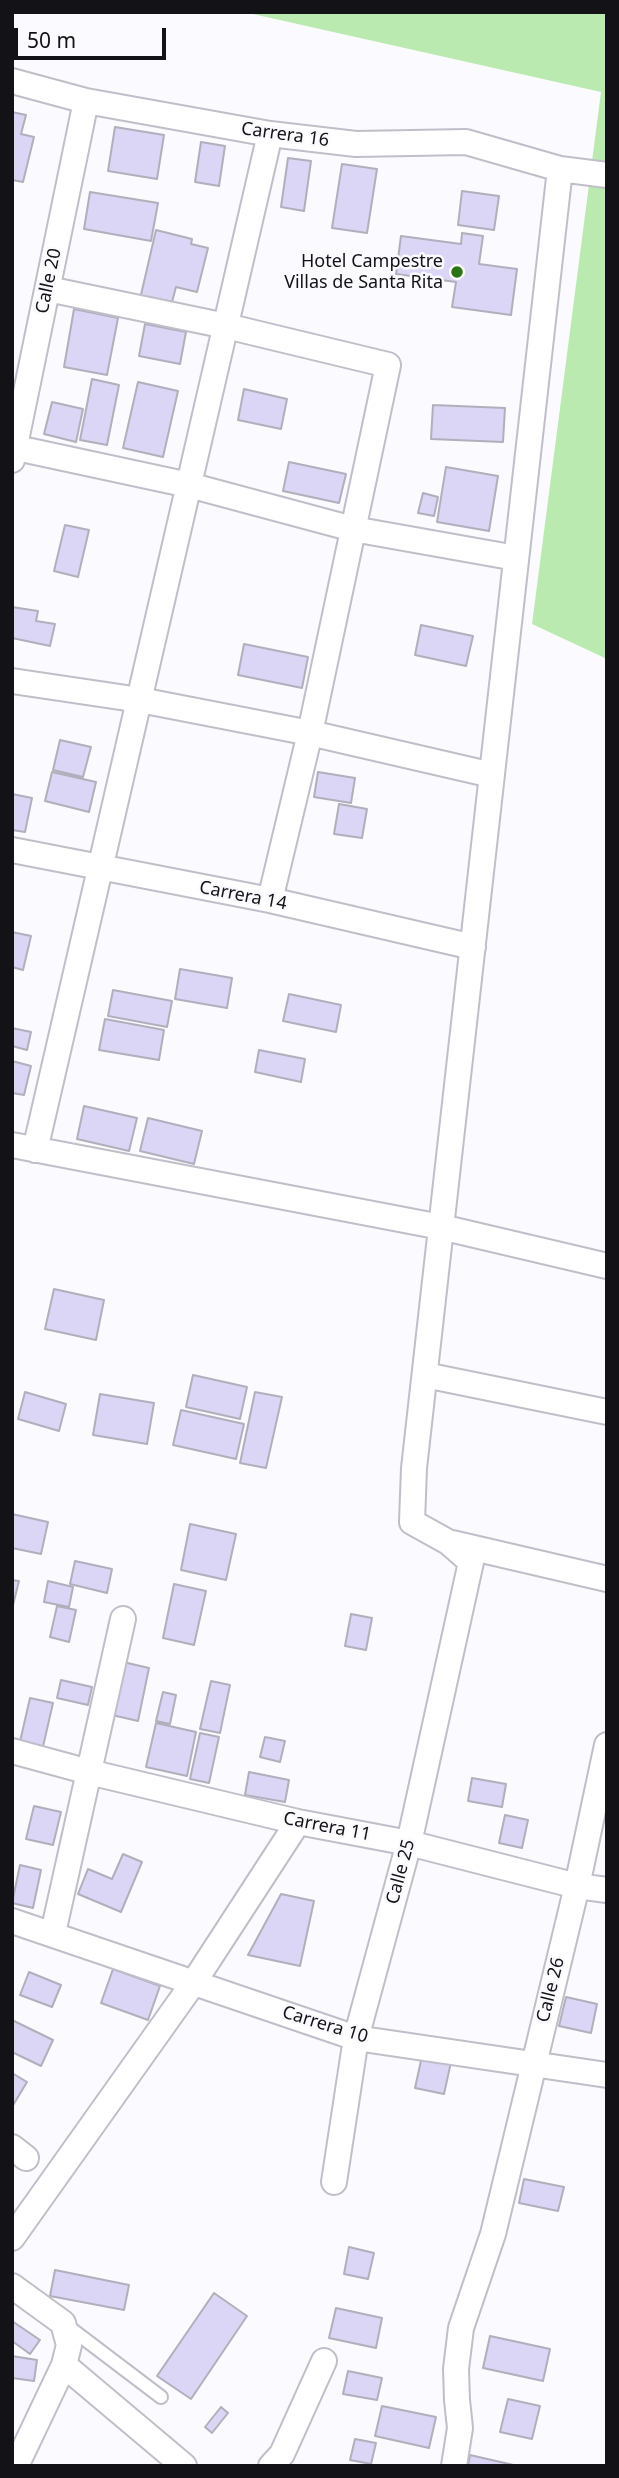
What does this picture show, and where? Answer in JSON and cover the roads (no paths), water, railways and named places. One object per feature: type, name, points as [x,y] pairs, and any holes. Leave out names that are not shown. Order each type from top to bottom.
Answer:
[{"type":"street","name":"Carrera 16","points":[[12,81],[86,101],[270,134],[356,144],[466,142],[560,169],[607,175]]},
{"type":"street","name":"Calle 20","points":[[13,451],[86,101]]},
{"type":"street","points":[[270,134],[101,869],[24,1147],[441,1227],[607,1266]]},
{"type":"street","points":[[560,169],[414,1468],[412,1521],[448,1542],[607,1579]]},
{"type":"street","points":[[48,289],[388,365],[310,733],[270,901]]},
{"type":"street","points":[[13,451],[189,485],[353,529],[516,558]]},
{"type":"street","points":[[12,681],[140,700],[310,733],[492,775]]},
{"type":"street","name":"Carrera 14","points":[[12,850],[270,901],[473,947]]},
{"type":"street","points":[[425,1375],[607,1412]]},
{"type":"street","name":"Calle 25","points":[[334,2182],[356,2038],[409,1843],[471,1562],[448,1542]]},
{"type":"street","points":[[53,1933],[123,1619]]},
{"type":"street","name":"Calle 26","points":[[454,2466],[460,2428],[456,2369],[461,2328],[493,2234],[577,1886],[607,1745]]},
{"type":"street","name":"Carrera 11","points":[[12,1751],[298,1822],[409,1843],[577,1886],[607,1890]]},
{"type":"street","points":[[12,2238],[194,1982],[298,1822]]},
{"type":"street","name":"Carrera 10","points":[[12,1921],[356,2038],[607,2075]]},
{"type":"street","points":[[12,2286],[63,2323],[69,2345],[64,2365],[16,2466]]},
{"type":"street","points":[[271,2466],[282,2454],[324,2361]]},
{"type":"street","points":[[64,2365],[184,2466]]},
{"type":"lane","points":[[63,2323],[161,2397]]},
{"type":"place","name":"Hotel Campestre Villas de Santa Rita","points":[[457,272]]}]
